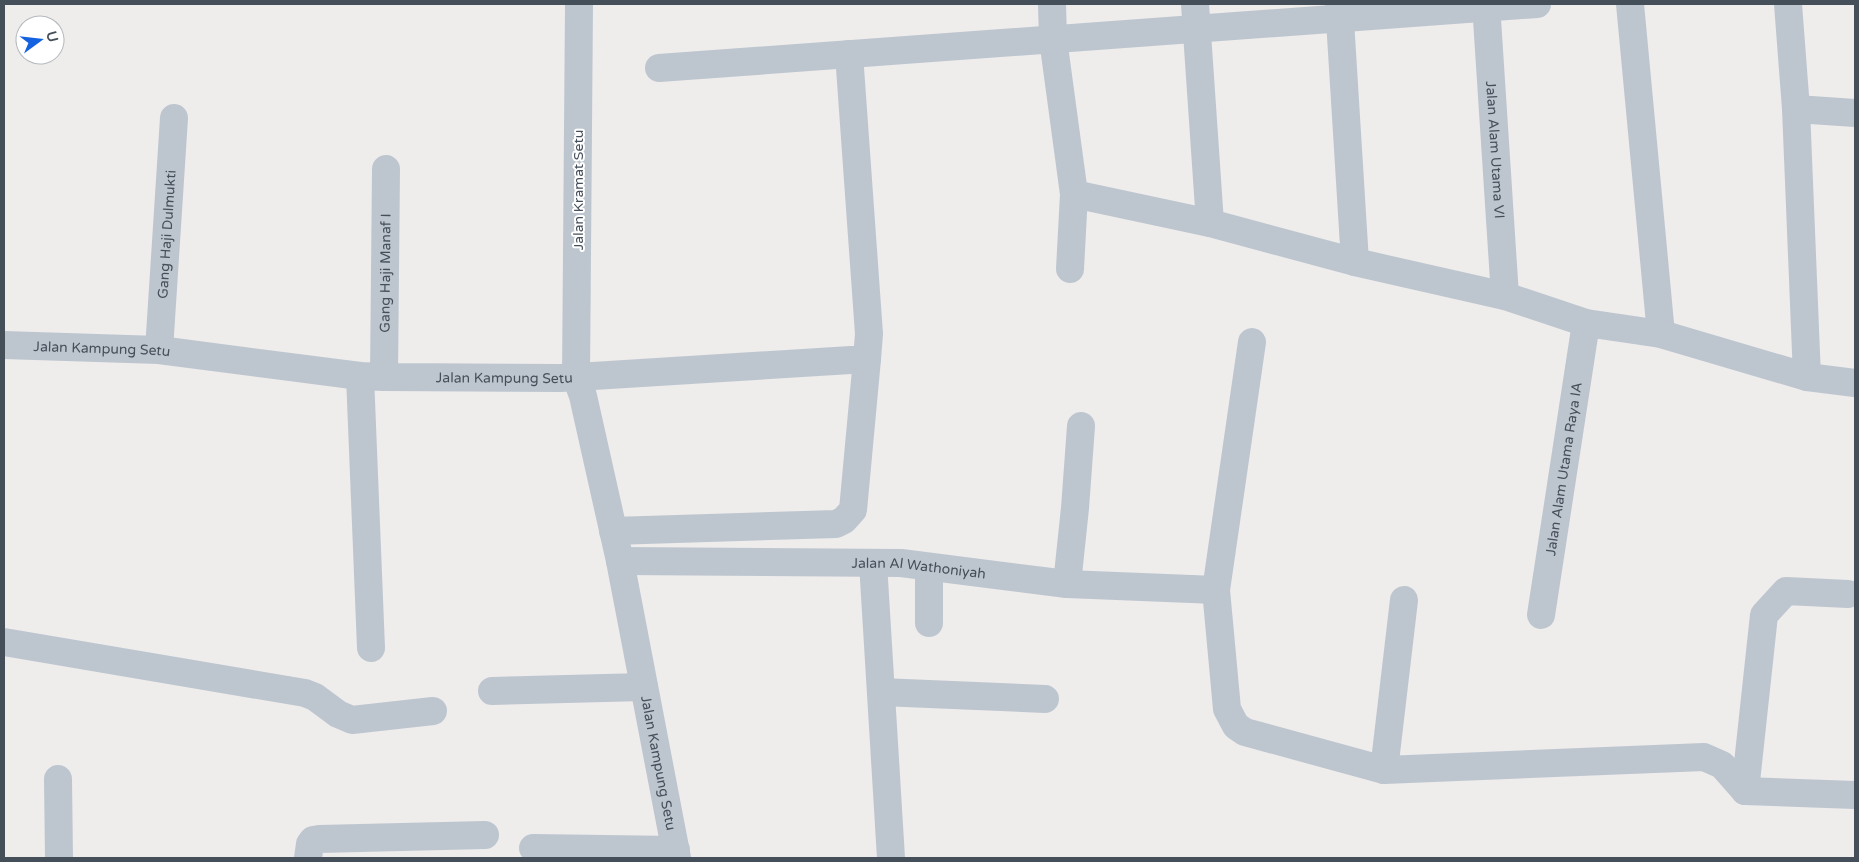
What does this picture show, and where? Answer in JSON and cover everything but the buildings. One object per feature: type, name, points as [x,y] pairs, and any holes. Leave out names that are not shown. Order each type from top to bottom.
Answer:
[{"type":"street","name":"Jalan Kramat Setu","points":[[576,377],[579,4]]},
{"type":"street","points":[[1052,4],[1054,39],[1074,194],[1070,269]]},
{"type":"street","points":[[659,68],[1054,39],[1196,16],[1537,4]]},
{"type":"street","points":[[1630,4],[1660,334]]},
{"type":"street","points":[[1788,4],[1796,109],[1807,377]]},
{"type":"street","name":"Jalan Alam Utama VI","points":[[1486,6],[1505,296]]},
{"type":"street","points":[[1339,11],[1355,262]]},
{"type":"street","points":[[1196,16],[1210,223]]},
{"type":"street","points":[[613,531],[836,524],[844,520],[853,510],[869,334],[849,54]]},
{"type":"street","points":[[1796,109],[1855,113]]},
{"type":"street","name":"Gang Haji Dulmukti","points":[[159,350],[174,118]]},
{"type":"street","name":"Gang Haji Manaf I","points":[[371,648],[372,377],[386,169]]},
{"type":"street","points":[[1074,194],[1210,223],[1355,262],[1505,296],[1586,324],[1660,334],[1807,377],[1855,384]]},
{"type":"street","name":"Jalan Alam Utama Raya IA","points":[[1541,615],[1586,324]]},
{"type":"street","points":[[1252,342],[1216,590],[1227,708],[1236,726],[1245,732],[1384,770],[1704,758],[1722,765],[1745,791],[1855,795]]},
{"type":"street","name":"Jalan Kampung Setu","points":[[4,344],[159,350],[372,377],[576,377],[583,396],[620,561],[676,854]]},
{"type":"street","points":[[576,377],[867,359]]},
{"type":"street","points":[[1067,584],[1081,426]]},
{"type":"street","name":"Jalan Al Wathoniyah","points":[[620,561],[901,563],[1067,584],[1216,590]]},
{"type":"street","points":[[873,564],[891,858]]},
{"type":"street","points":[[929,566],[929,623]]},
{"type":"street","points":[[1745,791],[1764,615],[1786,591],[1848,594]]},
{"type":"street","points":[[1384,770],[1404,600]]},
{"type":"street","points":[[4,642],[305,693],[316,697],[338,714],[352,720],[433,710]]},
{"type":"street","points":[[492,691],[644,687]]},
{"type":"street","points":[[881,692],[1045,699]]},
{"type":"street","points":[[58,779],[59,858]]},
{"type":"street","points":[[313,849],[485,835]]},
{"type":"street","points":[[533,848],[676,854]]}]
